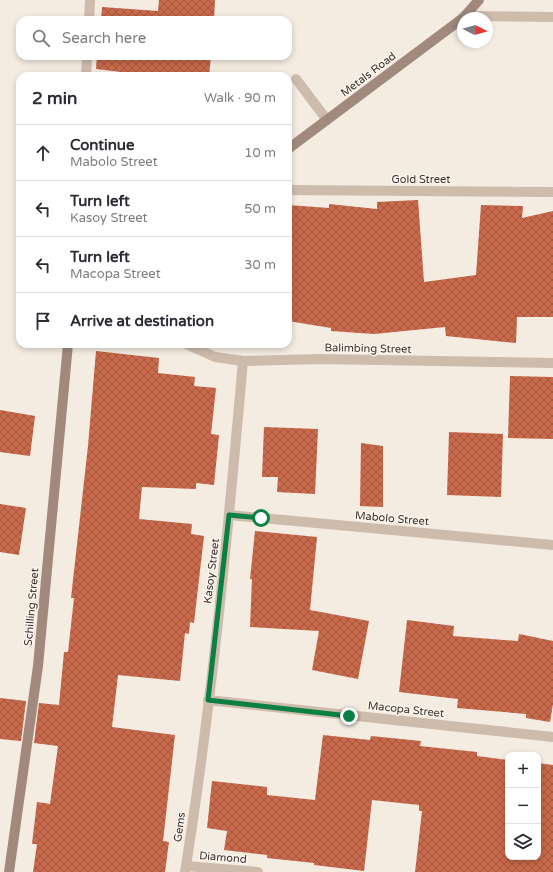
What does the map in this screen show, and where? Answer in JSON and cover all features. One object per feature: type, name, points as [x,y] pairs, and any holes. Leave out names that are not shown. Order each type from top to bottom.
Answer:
[{"type":"street","points":[[89,16],[90,0]]},
{"type":"street","points":[[469,12],[479,0]]},
{"type":"street","points":[[493,18],[553,17]]},
{"type":"street","name":"Metals Road","points":[[292,146],[457,23]]},
{"type":"street","points":[[86,72],[87,60]]},
{"type":"street","points":[[296,78],[327,120]]},
{"type":"street","name":"Gold Street","points":[[292,190],[553,192]]},
{"type":"street","name":"Schilling Street","points":[[9,872],[38,666],[68,348]]},
{"type":"street","name":"Balimbing Street","points":[[195,348],[215,357],[243,361],[318,359],[553,363]]},
{"type":"street","name":"Kasoy Street","points":[[196,784],[208,700],[229,515],[243,361]]},
{"type":"street","name":"Mabolo Street","points":[[229,515],[553,545]]},
{"type":"street","name":"Macopa Street","points":[[208,700],[553,737]]},
{"type":"street","name":"Gems","points":[[185,869],[196,784]]},
{"type":"street","name":"Diamond","points":[[185,869],[258,872]]},
{"type":"building","points":[[159,0],[215,0],[214,16],[101,16],[102,7],[158,11]]},
{"type":"building","points":[[97,60],[211,60],[209,72],[121,72],[96,69]]},
{"type":"building","points":[[418,200],[424,282],[476,275],[481,205],[523,206],[522,218],[553,211],[553,317],[517,317],[516,343],[446,336],[445,327],[374,334],[331,331],[331,328],[292,322],[292,205],[329,208],[329,204],[377,209],[377,202]]},
{"type":"building","points":[[96,351],[159,358],[158,373],[195,377],[194,386],[216,388],[211,434],[219,435],[214,485],[196,483],[196,489],[142,487],[139,519],[192,524],[191,534],[204,536],[194,623],[190,622],[189,634],[185,633],[180,681],[118,675],[112,727],[175,735],[163,841],[169,842],[165,872],[33,872],[37,844],[32,844],[37,802],[50,804],[58,746],[34,743],[39,703],[59,705],[64,652],[68,652],[74,598],[71,598],[88,446]]},
{"type":"building","points":[[510,376],[553,377],[553,439],[508,438]]},
{"type":"building","points":[[0,410],[35,416],[30,456],[0,452]]},
{"type":"building","points":[[264,427],[318,429],[315,494],[277,492],[278,477],[262,477]]},
{"type":"building","points":[[449,432],[503,434],[501,497],[447,495]]},
{"type":"building","points":[[361,443],[383,446],[383,507],[360,506]]},
{"type":"building","points":[[0,504],[26,508],[19,555],[0,552]]},
{"type":"building","points":[[255,531],[317,537],[310,610],[369,621],[358,679],[312,670],[319,631],[250,627],[252,579],[250,579]]},
{"type":"building","points":[[407,620],[454,626],[453,636],[518,641],[519,634],[553,641],[553,704],[550,722],[526,718],[526,714],[457,708],[458,699],[399,692]]},
{"type":"building","points":[[0,698],[26,701],[21,741],[0,739]]},
{"type":"building","points":[[323,735],[370,740],[371,736],[421,741],[420,746],[477,752],[477,756],[505,760],[505,860],[541,860],[541,763],[553,765],[553,872],[415,872],[422,811],[419,811],[419,805],[372,800],[364,871],[314,865],[314,863],[267,858],[267,855],[224,850],[227,831],[207,828],[212,781],[267,787],[267,795],[315,800]]},
{"type":"route","points":[[261,518],[229,515],[208,700],[349,716]]}]
